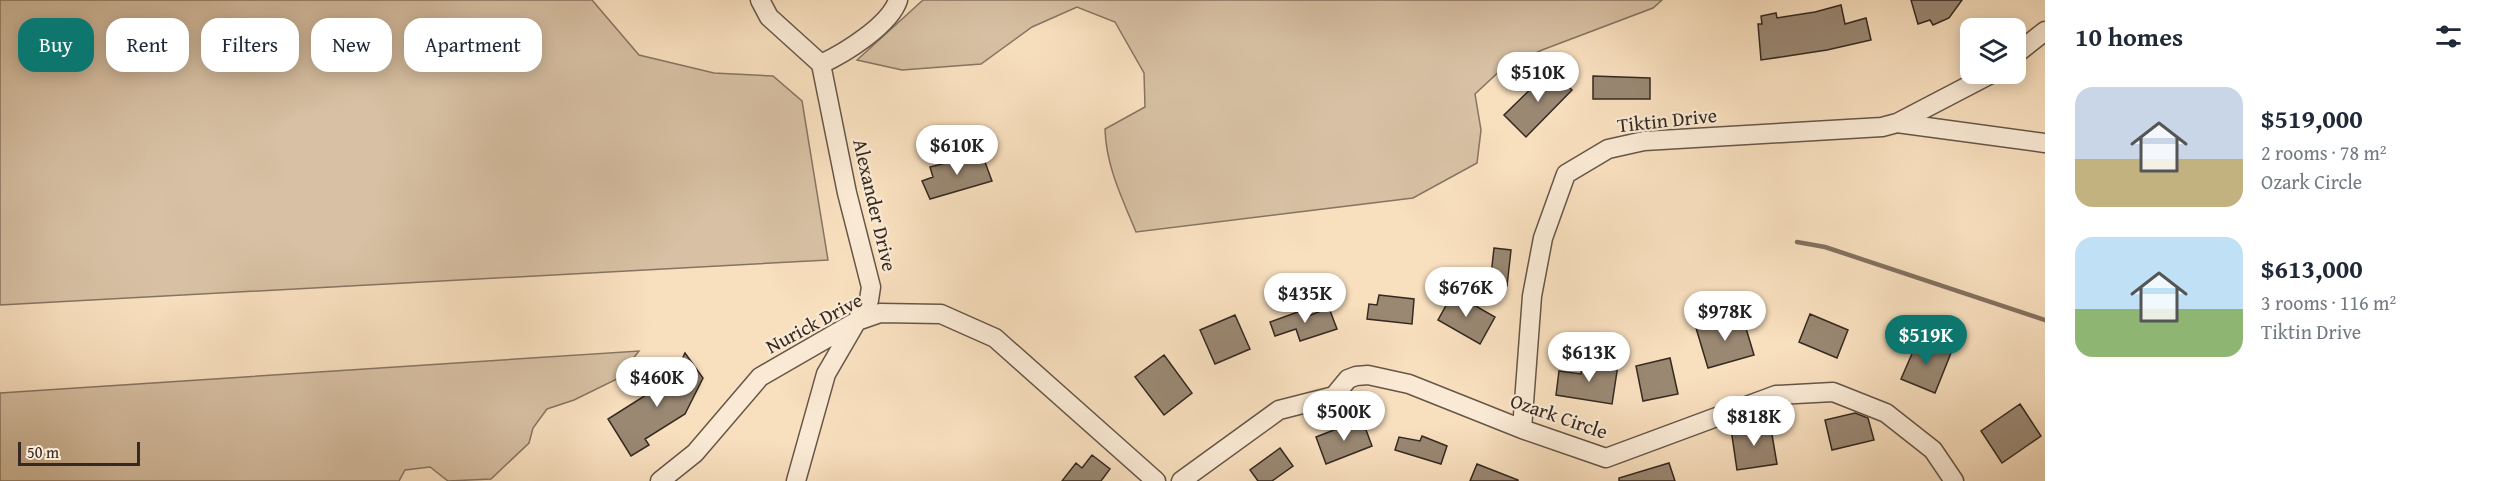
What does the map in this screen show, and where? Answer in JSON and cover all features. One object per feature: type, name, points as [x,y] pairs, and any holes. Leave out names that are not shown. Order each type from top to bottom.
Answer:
[{"type":"street","points":[[760,0],[770,17],[821,64],[843,54],[895,11],[898,0]]},
{"type":"street","points":[[2026,46],[2045,31]]},
{"type":"street","name":"Alexander Drive","points":[[796,481],[826,374],[869,300],[871,287],[847,193],[821,64]]},
{"type":"street","name":"Tiktin Drive","points":[[1522,429],[1532,296],[1543,238],[1566,174],[1608,149],[1644,141],[1882,127],[1897,123],[1972,84]]},
{"type":"street","points":[[1897,123],[2045,143]]},
{"type":"street","name":"Nurick Drive","points":[[660,481],[695,453],[760,377],[857,321],[880,314],[941,314],[995,338],[1156,481]]},
{"type":"street","name":"Ozark Circle","points":[[1181,481],[1279,410],[1334,396],[1348,379],[1368,375],[1408,384],[1522,429],[1606,458],[1776,395],[1833,392],[1886,413],[1934,450],[1954,481]]},
{"type":"shaded area","points":[[0,0],[592,0],[639,55],[714,73],[773,76],[802,101],[828,260],[0,305]]},
{"type":"shaded area","points":[[923,0],[1662,0],[1653,8],[1542,50],[1503,68],[1475,94],[1481,130],[1477,163],[1413,198],[1136,232],[1120,194],[1108,156],[1105,129],[1145,107],[1144,73],[1115,22],[1077,7],[1032,27],[981,64],[902,70],[857,60]]},
{"type":"shaded area","points":[[639,351],[617,379],[574,400],[547,409],[533,428],[529,443],[491,479],[448,481],[430,467],[405,470],[399,481],[0,481],[0,393]]},
{"type":"building","points":[[1911,0],[1962,0],[1949,18],[1933,25],[1930,20],[1918,24]]},
{"type":"building","points":[[1841,5],[1845,24],[1866,18],[1871,40],[1827,50],[1761,60],[1758,24],[1762,24],[1761,16],[1776,13],[1777,18]]},
{"type":"building","points":[[1551,69],[1572,90],[1526,137],[1504,115]]},
{"type":"building","points":[[1593,76],[1650,78],[1650,99],[1593,99]]},
{"type":"building","points":[[982,154],[992,181],[930,199],[922,181],[933,177],[930,167]]},
{"type":"building","points":[[1494,248],[1511,250],[1507,286],[1490,284]]},
{"type":"building","points":[[1453,293],[1495,317],[1480,344],[1438,320]]},
{"type":"building","points":[[1379,295],[1414,299],[1412,324],[1367,319],[1369,304],[1377,305]]},
{"type":"building","points":[[1329,308],[1337,329],[1300,341],[1296,329],[1275,336],[1270,322],[1306,309],[1308,316]]},
{"type":"building","points":[[1810,314],[1848,330],[1837,358],[1799,342]]},
{"type":"building","points":[[1235,315],[1250,349],[1215,364],[1200,330]]},
{"type":"building","points":[[1742,315],[1754,355],[1708,368],[1696,328]]},
{"type":"building","points":[[1918,340],[1951,353],[1935,393],[1901,379]]},
{"type":"building","points":[[685,353],[703,378],[685,414],[645,439],[649,445],[631,456],[608,419],[673,378]]},
{"type":"building","points":[[1164,355],[1192,393],[1164,415],[1135,377]]},
{"type":"building","points":[[1670,358],[1678,394],[1643,401],[1636,366]]},
{"type":"building","points":[[1583,360],[1618,365],[1612,404],[1556,395],[1559,371],[1581,374]]},
{"type":"building","points":[[2020,404],[2041,436],[2002,463],[1981,431]]},
{"type":"building","points":[[1855,413],[1868,418],[1874,440],[1832,450],[1825,420]]},
{"type":"building","points":[[1362,419],[1372,446],[1326,464],[1316,437]]},
{"type":"building","points":[[1770,423],[1777,464],[1737,470],[1731,429]]},
{"type":"building","points":[[1422,436],[1447,446],[1441,464],[1395,450],[1399,437],[1420,441]]},
{"type":"building","points":[[1280,448],[1293,466],[1272,481],[1258,481],[1250,470]]},
{"type":"building","points":[[1092,455],[1110,469],[1101,481],[1062,481],[1076,463],[1082,468]]},
{"type":"building","points":[[1669,463],[1675,481],[1619,481],[1619,478]]},
{"type":"building","points":[[1477,464],[1518,480],[1518,481],[1470,481]]},
{"type":"waterway","points":[[1797,242],[1825,247],[2045,320]]}]
